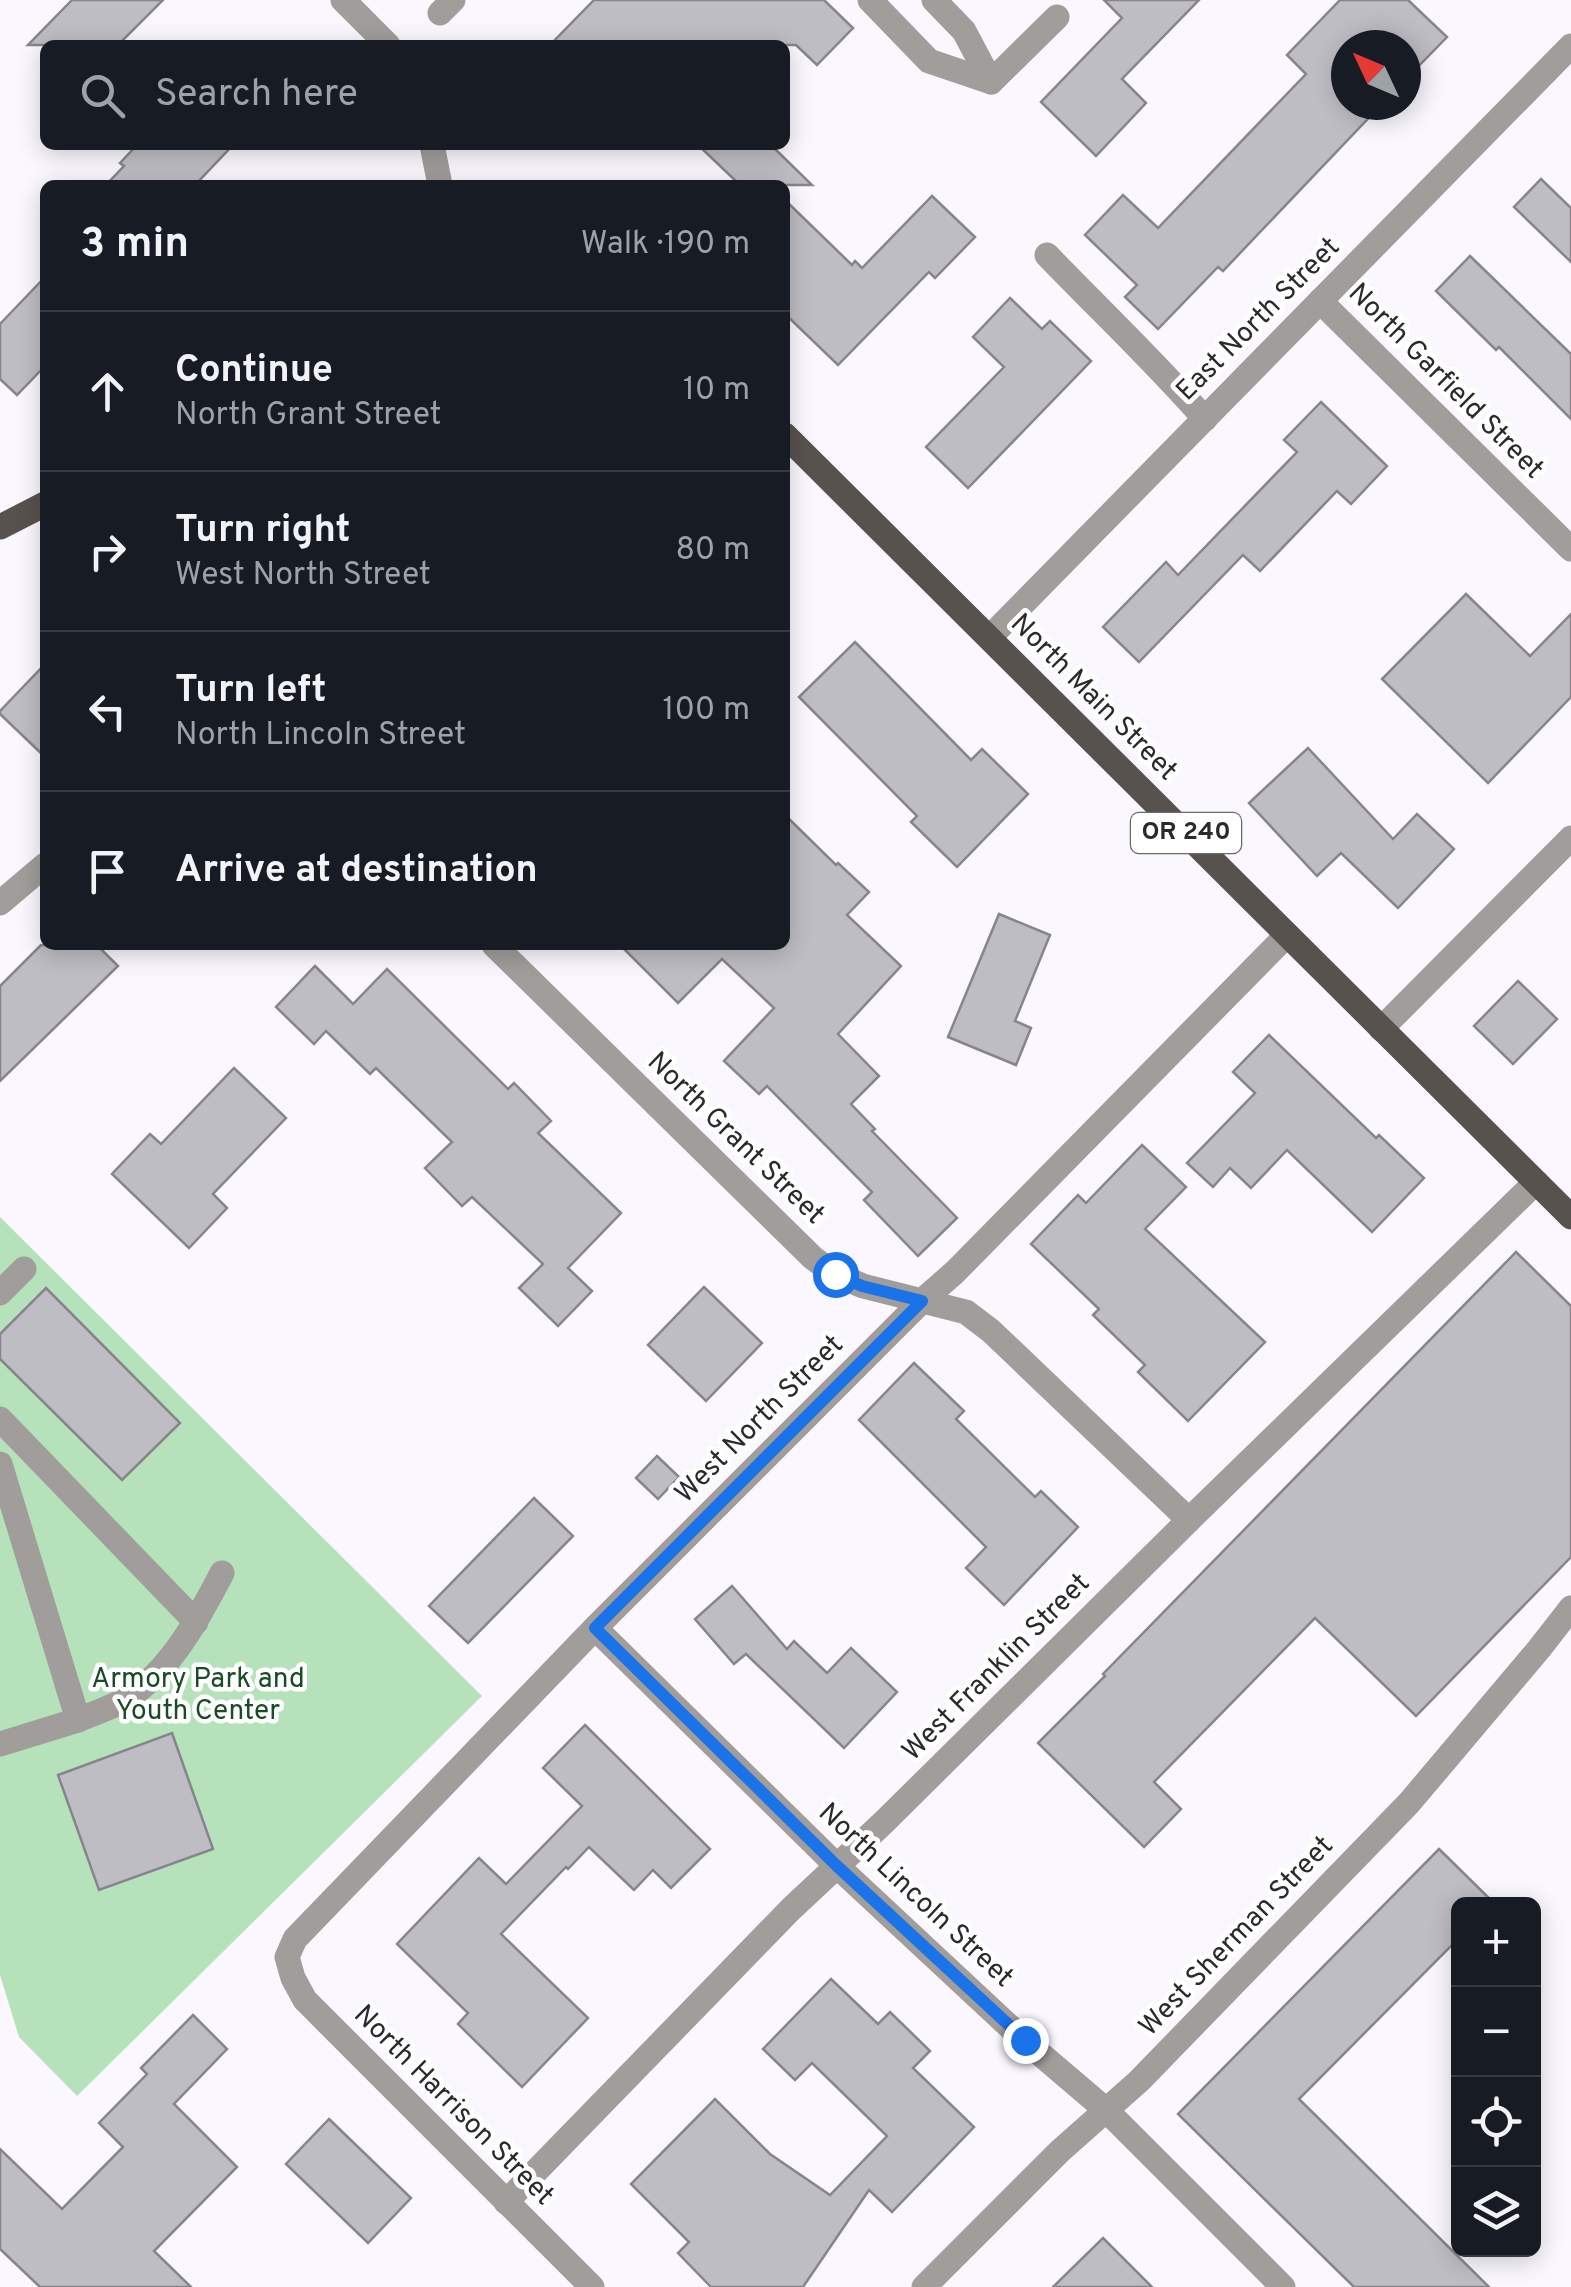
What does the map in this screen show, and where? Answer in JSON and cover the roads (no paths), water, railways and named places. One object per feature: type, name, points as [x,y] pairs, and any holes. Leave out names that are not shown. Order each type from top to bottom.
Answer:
[{"type":"main road","name":"North Main Street","points":[[790,439],[1571,1217]]},
{"type":"main road","points":[[0,527],[40,507]]},
{"type":"street","points":[[342,0],[383,40]]},
{"type":"street","points":[[870,0],[929,61],[991,82]]},
{"type":"street","points":[[934,0],[964,31],[991,82]]},
{"type":"street","points":[[991,82],[1057,17]]},
{"type":"street","name":"East North Street","points":[[990,637],[1571,46]]},
{"type":"street","points":[[433,150],[439,180]]},
{"type":"street","points":[[1048,256],[1205,418]]},
{"type":"street","name":"North Garfield Street","points":[[1320,301],[1571,549]]},
{"type":"street","points":[[1381,1029],[1571,838]]},
{"type":"street","points":[[0,903],[40,869]]},
{"type":"street","name":"West North Street","points":[[286,1957],[308,1924],[595,1628],[955,1272],[1287,935]]},
{"type":"street","name":"North Grant Street","points":[[499,950],[814,1258],[835,1274],[862,1286],[966,1312],[991,1331],[1189,1520]]},
{"type":"street","name":"West Franklin Street","points":[[506,2202],[791,1909],[1536,1182]]},
{"type":"street","points":[[0,1293],[24,1269]]},
{"type":"street","points":[[0,1420],[196,1622]]},
{"type":"street","points":[[0,1464],[78,1720]]},
{"type":"street","points":[[0,1744],[78,1720],[126,1699],[160,1672],[196,1622],[222,1573]]},
{"type":"street","name":"West Sherman Street","points":[[924,2287],[1060,2151],[1139,2082],[1409,1803],[1571,1608]]},
{"type":"street","name":"North Lincoln Street","points":[[595,1628],[837,1866],[1106,2110],[1283,2287]]},
{"type":"street","name":"North Harrison Street","points":[[286,1957],[305,2000],[592,2287]]},
{"type":"park label","name":"Armory Park and Youth Center","points":[[198,1696]]}]
